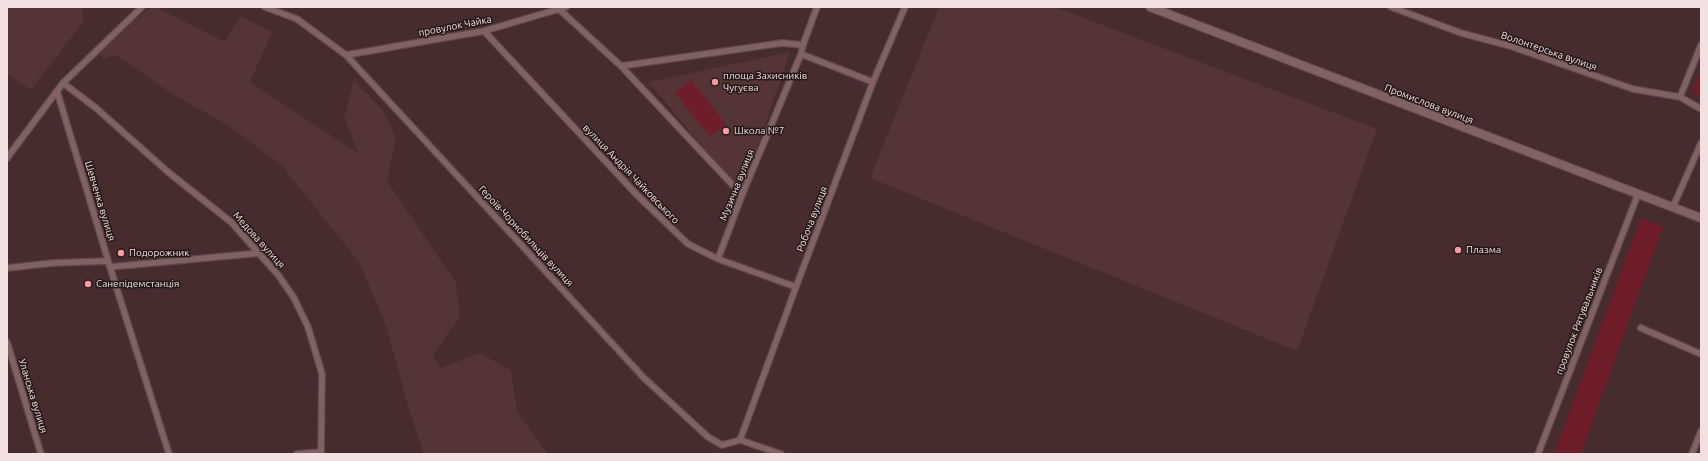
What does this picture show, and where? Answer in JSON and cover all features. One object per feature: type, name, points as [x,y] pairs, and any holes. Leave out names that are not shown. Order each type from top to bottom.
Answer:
[{"type":"street","points":[[7,158],[63,83],[142,7]]},
{"type":"street","name":"Героїв-Чорнобильців вулиця","points":[[264,7],[297,19],[346,55],[644,378],[708,437],[722,446],[740,440]]},
{"type":"street","name":"провулок Чайка","points":[[346,55],[484,31],[566,7]]},
{"type":"street","name":"Музична вулиця","points":[[718,259],[742,195],[801,54],[803,44],[818,7]]},
{"type":"street","name":"Робоча вулиця","points":[[740,440],[873,82],[905,7]]},
{"type":"street","name":"Промислова вулиця","points":[[1150,7],[1701,218]]},
{"type":"street","name":"Волонтерська вулиця","points":[[1391,7],[1461,33],[1510,46],[1633,89],[1680,97],[1701,109]]},
{"type":"street","points":[[559,8],[621,66],[742,195]]},
{"type":"street","name":"вулиця Андрія Чайковського","points":[[484,31],[636,194],[688,244],[718,259],[796,287]]},
{"type":"street","points":[[621,66],[782,43],[803,44]]},
{"type":"street","points":[[1680,97],[1701,45]]},
{"type":"street","points":[[801,54],[873,82]]},
{"type":"street","name":"Медова вулиця","points":[[63,83],[96,108],[168,172],[231,222],[260,253],[294,298],[308,327],[322,374],[321,453]]},
{"type":"street","name":"Шевченка вулиця","points":[[57,91],[109,264],[169,454]]},
{"type":"street","points":[[1673,207],[1701,143]]},
{"type":"street","name":"провулок Рятувальників","points":[[1538,454],[1638,194]]},
{"type":"street","points":[[7,268],[53,263],[109,264],[260,253]]},
{"type":"street","points":[[1641,328],[1701,354]]},
{"type":"street","name":"Уланська вулиця","points":[[7,342],[41,454]]},
{"type":"street","points":[[1692,454],[1701,431]]},
{"type":"street","points":[[740,440],[781,454]]},
{"type":"street","points":[[297,454],[321,453]]},
{"type":"shaded area","points":[[7,7],[82,7],[84,21],[31,90],[7,74]]},
{"type":"shaded area","points":[[152,7],[156,7],[225,42],[240,16],[272,32],[250,82],[359,154],[344,118],[354,80],[385,113],[396,138],[387,181],[456,283],[460,317],[433,355],[441,368],[479,353],[511,370],[517,412],[548,454],[424,454],[408,406],[386,326],[359,262],[282,166],[226,124],[172,94],[121,58],[115,55],[103,59],[96,48]]},
{"type":"shaded area","points":[[939,7],[1055,7],[1377,129],[1297,351],[870,178]]},
{"type":"shaded area","name":"Школа №7","points":[[790,52],[743,188],[729,180],[649,82]]},
{"type":"shaded area","points":[[1701,68],[1701,96],[1691,93]]},
{"type":"shaded area","points":[[691,80],[726,124],[710,137],[675,93]]},
{"type":"shaded area","points":[[1641,218],[1663,227],[1581,454],[1554,454]]},
{"type":"place","name":"площа Захисників Чугуєва","points":[[715,82]]},
{"type":"place","name":"Школа №7","points":[[726,131]]},
{"type":"place","name":"Плазма","points":[[1458,250]]},
{"type":"place","name":"Подорожник","points":[[121,253]]},
{"type":"place","name":"Санепідемстанція","points":[[88,284]]}]
